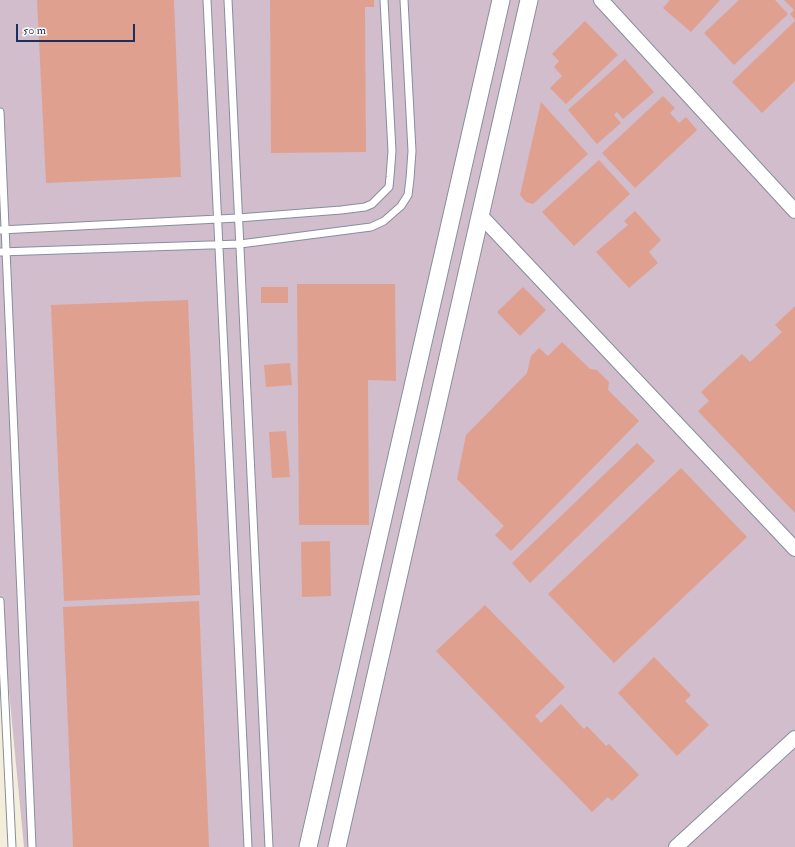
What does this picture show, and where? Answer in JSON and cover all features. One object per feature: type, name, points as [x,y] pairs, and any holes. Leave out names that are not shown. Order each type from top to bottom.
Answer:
[{"type":"street","points":[[308,847],[501,0]]},
{"type":"street","points":[[337,847],[530,0]]},
{"type":"street","points":[[602,0],[795,211]]},
{"type":"street","points":[[481,216],[795,548]]},
{"type":"street","points":[[676,847],[795,738]]},
{"type":"lane","points":[[207,0],[248,847]]},
{"type":"lane","points":[[228,0],[270,847]]},
{"type":"lane","points":[[3,230],[238,218],[365,207],[372,204],[389,187],[392,151],[384,0]]},
{"type":"lane","points":[[3,252],[240,244],[371,227],[384,221],[408,195],[412,151],[404,0]]},
{"type":"lane","points":[[0,112],[3,252],[32,847]]},
{"type":"lane","points":[[0,601],[12,847]]},
{"type":"shaded area","points":[[0,0],[795,0],[795,847],[24,847],[0,598]]},
{"type":"building","points":[[37,0],[174,0],[181,177],[46,183]]},
{"type":"building","points":[[270,0],[374,0],[374,7],[365,7],[366,152],[271,153]]},
{"type":"building","points":[[670,0],[720,0],[691,32],[663,8]]},
{"type":"building","points":[[739,0],[775,0],[788,14],[734,65],[704,33]]},
{"type":"building","points":[[784,0],[795,0],[795,20],[790,14],[794,10]]},
{"type":"building","points":[[585,21],[618,55],[566,104],[550,88],[562,76],[554,67],[559,61],[552,54]]},
{"type":"building","points":[[795,21],[795,81],[762,113],[732,82]]},
{"type":"building","points":[[625,59],[654,92],[623,119],[617,112],[614,115],[621,123],[597,144],[568,110]]},
{"type":"building","points":[[663,96],[675,108],[670,113],[679,123],[686,117],[697,130],[635,188],[602,153]]},
{"type":"building","points":[[541,102],[588,154],[533,204],[526,202],[520,195]]},
{"type":"building","points":[[599,160],[630,194],[574,246],[542,212]]},
{"type":"building","points":[[635,211],[661,240],[649,252],[658,263],[629,288],[596,252],[628,225],[624,221]]},
{"type":"building","points":[[297,284],[395,284],[396,381],[368,380],[369,525],[299,525]]},
{"type":"building","points":[[261,287],[288,287],[288,303],[261,303]]},
{"type":"building","points":[[523,287],[546,310],[520,336],[497,312]]},
{"type":"building","points":[[188,300],[200,595],[64,601],[51,305]]},
{"type":"building","points":[[795,306],[795,513],[698,411],[709,401],[701,392],[742,354],[750,362],[782,332],[775,325]]},
{"type":"building","points":[[562,342],[590,369],[597,370],[609,382],[608,390],[639,421],[511,551],[495,535],[504,526],[457,479],[466,435],[527,373],[531,356],[539,348],[548,356]]},
{"type":"building","points":[[290,363],[292,385],[266,387],[264,365]]},
{"type":"building","points":[[286,431],[290,477],[272,478],[269,432]]},
{"type":"building","points":[[637,443],[655,461],[530,583],[512,563]]},
{"type":"building","points":[[681,468],[747,537],[614,663],[548,594]]},
{"type":"building","points":[[330,541],[331,596],[302,597],[301,542]]},
{"type":"building","points":[[199,601],[209,847],[73,847],[63,607]]},
{"type":"building","points":[[485,605],[565,687],[535,716],[541,723],[561,704],[584,729],[587,726],[606,746],[609,744],[639,775],[612,801],[608,797],[592,812],[436,651]]},
{"type":"building","points":[[654,657],[691,695],[685,701],[709,725],[677,756],[618,693]]}]
